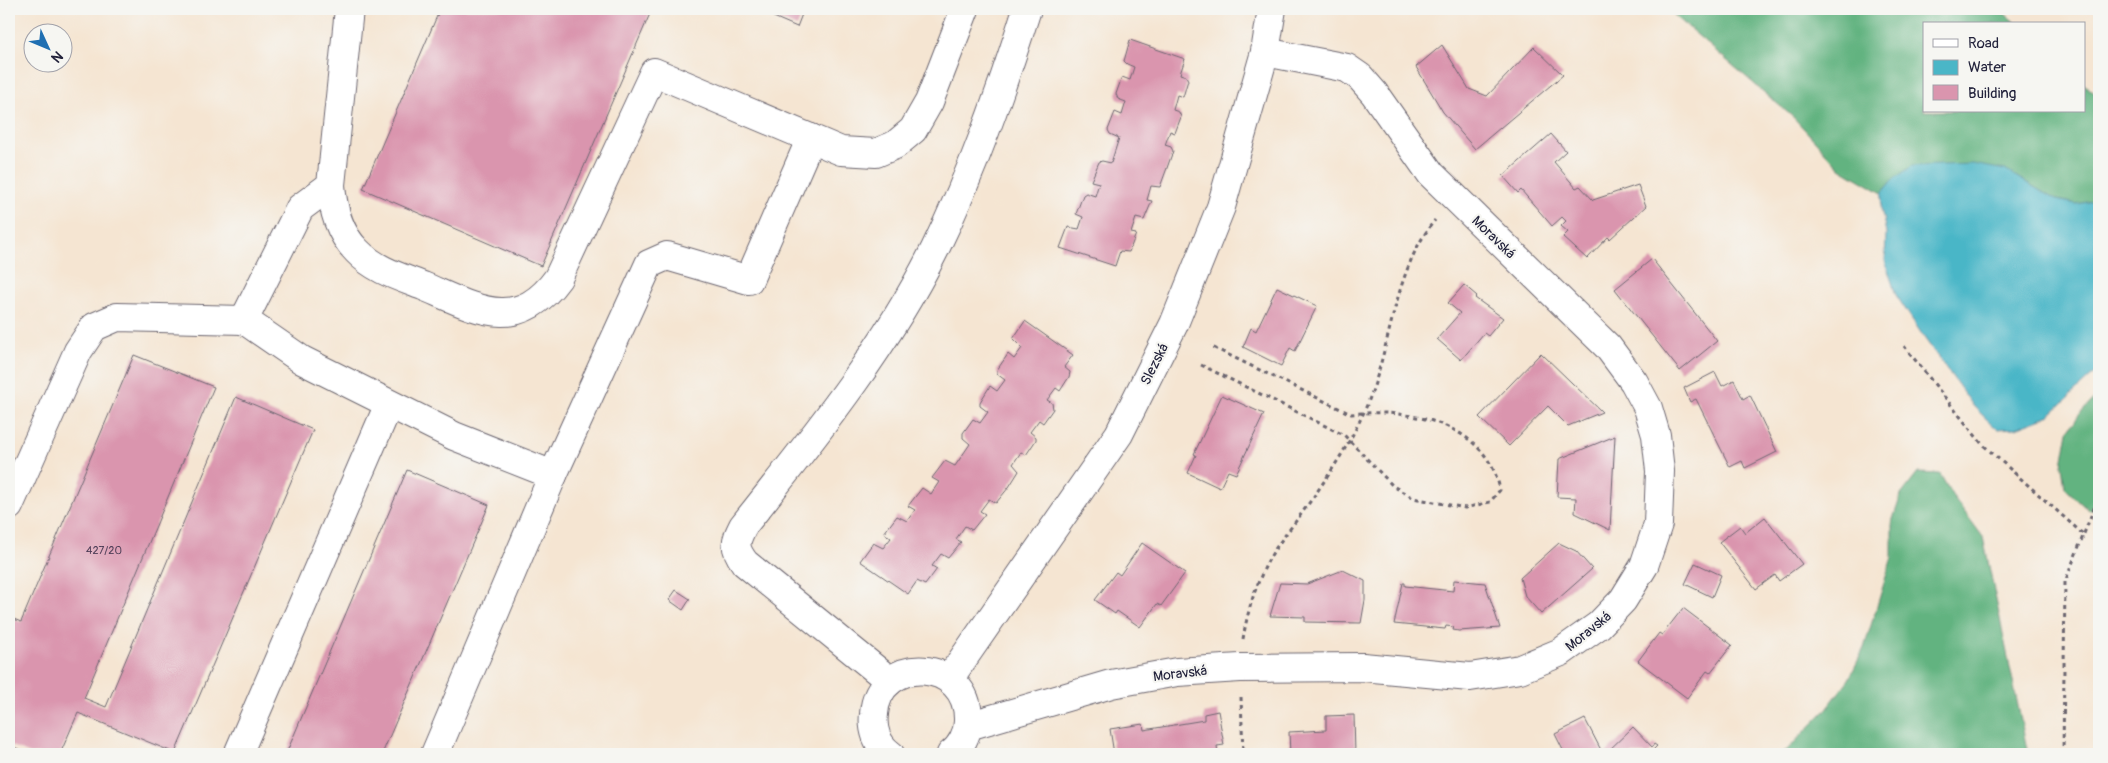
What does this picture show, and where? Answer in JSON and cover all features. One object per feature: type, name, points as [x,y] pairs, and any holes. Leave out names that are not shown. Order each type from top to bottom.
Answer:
[{"type":"street","points":[[349,9],[331,185],[333,204],[338,222],[346,238],[368,261],[381,269],[479,309],[503,312],[524,308],[537,301],[549,291],[558,278],[654,72],[841,151],[876,153],[895,145],[913,130],[929,102],[965,9]]},
{"type":"street","points":[[890,681],[745,563],[738,553],[737,538],[743,526],[835,410],[888,332],[934,250],[972,171],[1002,90],[1027,9]]},
{"type":"street","name":"Slezská","points":[[949,679],[1118,434],[1174,324],[1221,207],[1265,52],[1272,9]]},
{"type":"street","name":"Moravská","points":[[968,726],[1111,684],[1177,672],[1240,668],[1363,667],[1470,677],[1520,669],[1561,652],[1599,625],[1623,600],[1644,566],[1658,524],[1660,471],[1656,435],[1648,408],[1634,382],[1608,347],[1453,198],[1431,174],[1374,93],[1360,78],[1347,68],[1265,52]]},
{"type":"street","points":[[435,754],[553,475],[649,264],[667,256],[749,280],[811,138]]},
{"type":"street","points":[[244,320],[300,208],[331,185]]},
{"type":"street","points":[[9,506],[78,351],[94,328],[117,317],[244,320],[302,360],[389,404],[454,436],[553,475]]},
{"type":"street","points":[[238,754],[389,404]]},
{"type":"street","points":[[886,753],[877,738],[873,723],[874,707],[880,692],[890,681],[904,673],[919,670],[935,672],[949,679],[958,688],[965,700],[968,726],[963,740],[952,754]]},
{"type":"path","points":[[1243,754],[1240,668],[1246,616],[1266,565],[1332,471],[1363,413],[1377,380],[1398,296],[1422,236],[1453,198]]},
{"type":"path","points":[[1201,365],[1344,434],[1348,441],[1393,486],[1413,498],[1465,508],[1490,502],[1500,490],[1497,474],[1486,454],[1464,436],[1437,421],[1404,414],[1351,414],[1210,346]]},
{"type":"path","points":[[1904,346],[1982,444],[2084,535]]},
{"type":"path","points":[[2063,754],[2066,582],[2094,508],[2099,502]]},
{"type":"green space","points":[[1667,9],[1999,9],[2015,22],[1923,22],[1923,112],[2086,112],[2086,86],[2099,97],[2099,200],[2077,204],[2056,200],[2005,170],[1894,179],[1882,193],[1840,168],[1794,118]]},
{"type":"green space","points":[[2099,394],[2099,507],[2088,510],[2065,488],[2062,465],[2068,431],[2079,415]]},
{"type":"green space","points":[[1918,473],[1940,474],[1952,495],[1983,537],[2028,754],[1783,754],[1825,711],[1849,679],[1864,648],[1892,557],[1892,522],[1901,495]]},
{"type":"water","points":[[1973,164],[2005,170],[2056,200],[2077,204],[2099,200],[2099,369],[2050,415],[2016,428],[1997,429],[1974,407],[1896,295],[1885,261],[1886,233],[1881,208],[1882,193],[1894,179],[1912,166]]},
{"type":"building","points":[[440,9],[652,9],[541,266],[363,189]]},
{"type":"building","points":[[755,9],[804,9],[797,27]]},
{"type":"building","points":[[1130,40],[1185,59],[1180,74],[1186,76],[1188,80],[1183,97],[1177,95],[1173,110],[1179,112],[1181,117],[1175,133],[1170,131],[1165,145],[1171,147],[1173,151],[1160,187],[1151,186],[1147,200],[1152,201],[1144,220],[1136,218],[1131,233],[1136,234],[1129,252],[1120,251],[1115,266],[1060,248],[1068,227],[1079,229],[1083,217],[1076,214],[1083,195],[1086,193],[1095,196],[1099,183],[1091,181],[1099,162],[1111,163],[1119,138],[1110,134],[1108,130],[1115,112],[1122,115],[1126,102],[1118,99],[1116,94],[1122,77],[1130,80],[1134,67],[1124,61]]},
{"type":"building","points":[[1442,45],[1469,89],[1487,96],[1534,47],[1563,75],[1475,149],[1443,112],[1416,67]]},
{"type":"building","points":[[1551,134],[1566,151],[1554,162],[1576,188],[1580,186],[1593,200],[1638,185],[1646,206],[1610,239],[1608,237],[1587,259],[1563,237],[1568,232],[1561,226],[1566,221],[1562,217],[1552,226],[1521,190],[1518,193],[1503,176]]},
{"type":"building","points":[[1652,259],[1717,341],[1680,371],[1615,289]]},
{"type":"building","points":[[1464,285],[1477,296],[1475,298],[1503,318],[1488,336],[1484,333],[1461,360],[1437,339],[1460,313],[1448,303]]},
{"type":"building","points":[[1277,287],[1317,306],[1295,351],[1290,348],[1281,366],[1243,347],[1251,328],[1256,331]]},
{"type":"building","points":[[1025,321],[1073,355],[1064,367],[1070,372],[1069,377],[1060,391],[1056,388],[1047,400],[1052,403],[1053,409],[1043,423],[1039,420],[1030,432],[1036,437],[1036,440],[1026,455],[1021,452],[1013,464],[1019,471],[1009,487],[996,503],[989,499],[980,511],[985,514],[972,530],[965,526],[956,539],[961,542],[948,558],[941,554],[932,566],[937,569],[925,585],[917,581],[908,594],[860,561],[873,543],[883,548],[891,538],[884,533],[897,516],[907,521],[915,510],[908,506],[922,488],[931,494],[939,482],[932,478],[945,461],[955,466],[970,444],[963,438],[963,433],[973,419],[980,423],[988,412],[980,406],[980,402],[990,386],[997,391],[1005,380],[997,374],[997,370],[1008,354],[1014,359],[1022,348],[1013,339]]},
{"type":"building","points":[[1541,353],[1602,412],[1568,426],[1548,406],[1509,446],[1479,417]]},
{"type":"building","points":[[134,355],[214,387],[84,698],[106,707],[236,397],[313,430],[175,753],[78,713],[60,754],[30,754],[9,745],[9,617],[21,622]]},
{"type":"building","points":[[1715,372],[1722,386],[1734,380],[1743,399],[1750,395],[1777,452],[1745,468],[1742,461],[1730,467],[1696,399],[1690,402],[1684,388]]},
{"type":"building","points":[[1222,395],[1264,414],[1236,474],[1228,471],[1220,488],[1188,473],[1196,455],[1194,454]]},
{"type":"building","points":[[1615,436],[1610,530],[1575,513],[1576,498],[1557,497],[1559,459]]},
{"type":"building","points":[[407,470],[489,505],[382,754],[286,754]]},
{"type":"building","points":[[1765,517],[1802,564],[1779,581],[1775,575],[1756,589],[1719,542],[1740,526],[1745,533]]},
{"type":"building","points":[[1142,543],[1185,573],[1161,606],[1157,604],[1140,627],[1117,611],[1115,614],[1095,600],[1116,572],[1120,575]]},
{"type":"building","points":[[1559,543],[1576,551],[1592,569],[1541,614],[1525,596],[1520,578]]},
{"type":"building","points":[[1695,563],[1721,575],[1712,597],[1685,584]]},
{"type":"building","points":[[1343,570],[1365,581],[1365,600],[1361,623],[1305,622],[1305,617],[1270,616],[1280,583],[1307,584]]},
{"type":"building","points":[[1454,580],[1485,583],[1500,628],[1459,631],[1453,630],[1454,627],[1446,626],[1445,629],[1394,624],[1403,583],[1405,583],[1405,586],[1453,591]]},
{"type":"building","points":[[676,590],[690,599],[683,610],[669,600]]},
{"type":"building","points":[[1683,608],[1732,645],[1710,673],[1707,671],[1687,698],[1638,661],[1659,633],[1662,635]]},
{"type":"building","points":[[1218,711],[1224,745],[1217,746],[1218,754],[1114,754],[1110,729],[1143,724],[1144,730],[1204,720],[1204,714]]},
{"type":"building","points":[[1354,715],[1355,754],[1290,754],[1289,732],[1326,730],[1326,716]]},
{"type":"building","points":[[1585,719],[1603,754],[1565,754],[1555,734]]},
{"type":"building","points":[[1633,727],[1652,747],[1654,744],[1657,746],[1649,754],[1605,754]]}]
